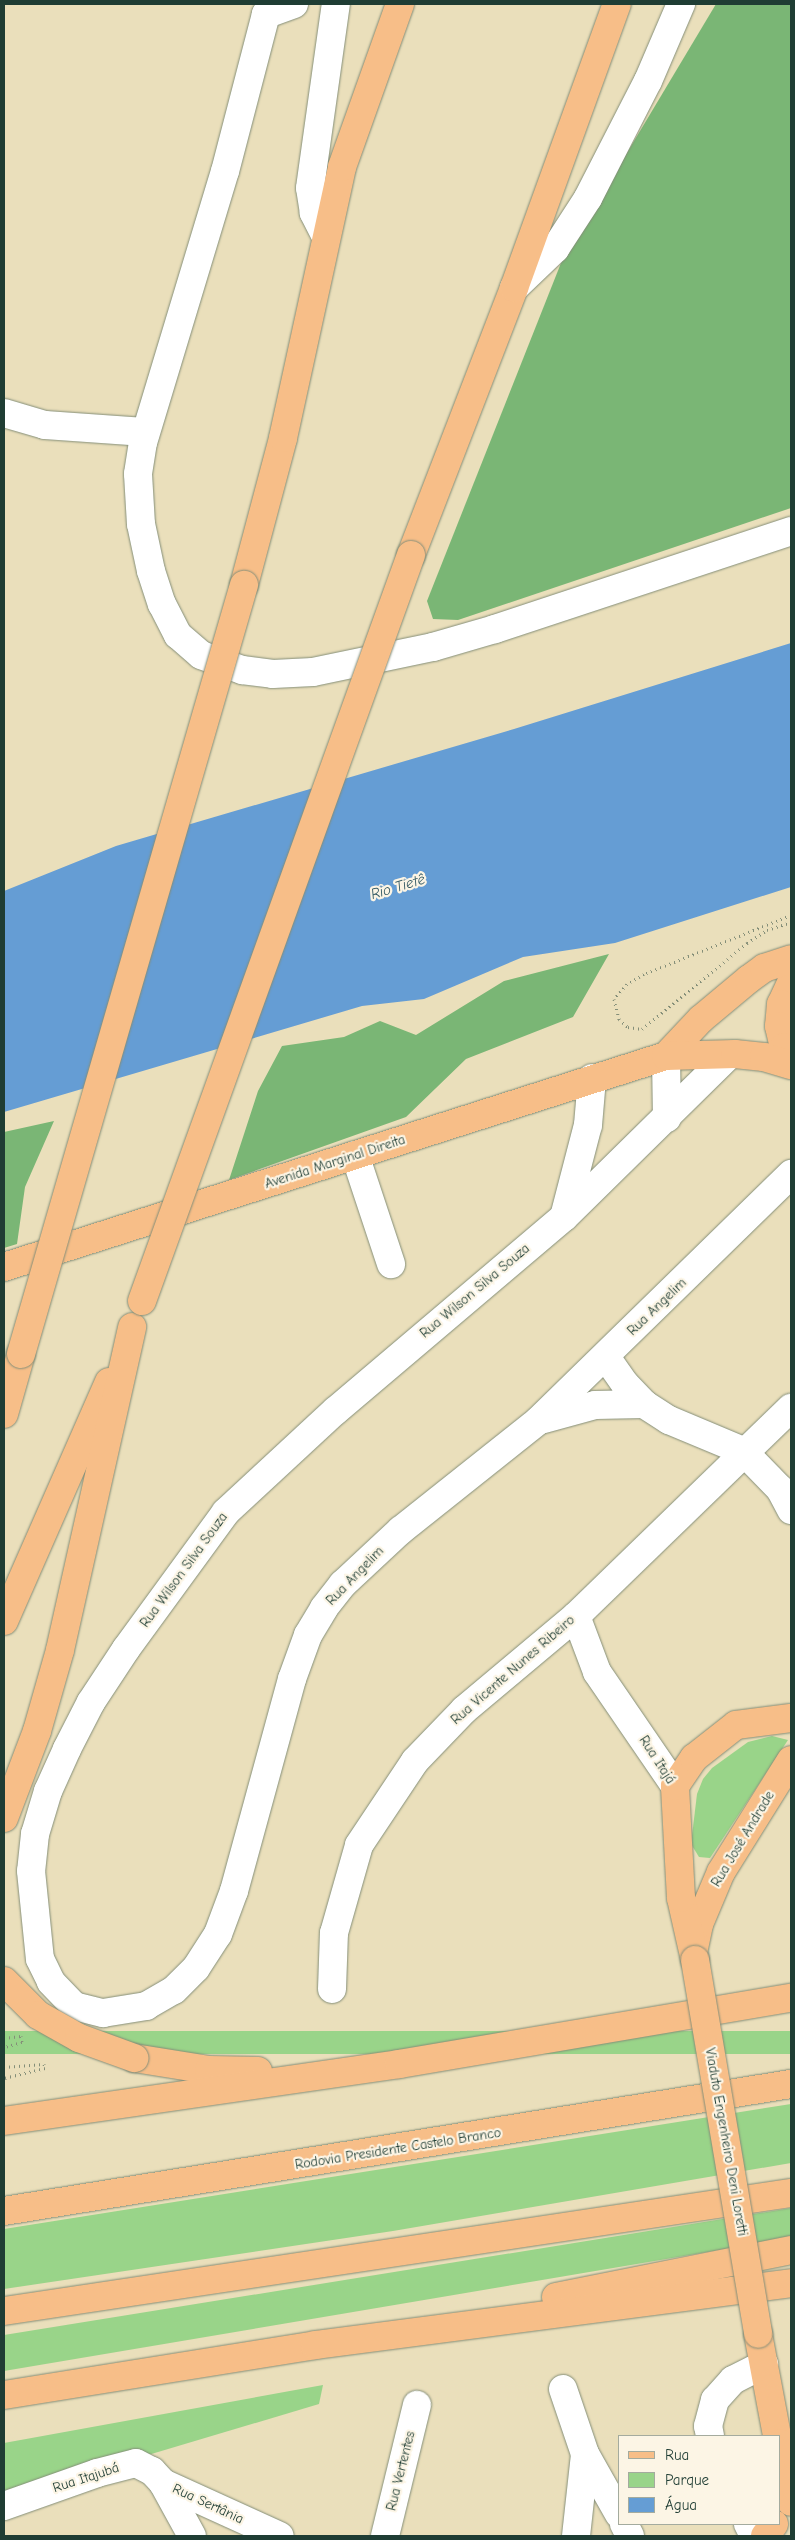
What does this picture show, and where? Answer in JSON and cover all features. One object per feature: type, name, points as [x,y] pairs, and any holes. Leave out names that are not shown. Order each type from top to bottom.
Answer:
[{"type":"main road","points":[[4,1414],[244,585],[283,438],[325,235],[350,142],[400,4]]},
{"type":"main road","points":[[4,1621],[142,1301],[411,555],[514,288],[618,4]]},
{"type":"main road","name":"Avenida Marginal Direita","points":[[666,1056],[701,1020],[748,979],[764,968],[791,959]]},
{"type":"main road","points":[[791,983],[781,1004],[779,1026],[784,1047],[791,1059]]},
{"type":"main road","name":"Avenida Marginal Direita","points":[[4,1267],[592,1078],[666,1056],[729,1055],[764,1057],[791,1065]]},
{"type":"main road","points":[[4,1818],[37,1731],[60,1650],[132,1327]]},
{"type":"main road","points":[[675,1786],[694,1758],[736,1725],[791,1718]]},
{"type":"main road","name":"Rua José Andrade","points":[[695,1955],[699,1924],[721,1872],[791,1760]]},
{"type":"main road","name":"Rua Itajá","points":[[675,1786],[678,1867],[684,1916],[695,1955]]},
{"type":"main road","points":[[678,1867],[698,1873],[721,1872]]},
{"type":"main road","name":"Viaduto Engenheiro Deni Loretti","points":[[695,1955],[758,2334],[778,2435]]},
{"type":"main road","points":[[4,1981],[38,2015],[79,2038],[134,2058],[209,2070],[253,2071],[400,2064]]},
{"type":"main road","points":[[4,2121],[400,2064],[791,1998]]},
{"type":"main road","name":"Rodovia Presidente Castelo Branco","points":[[4,2211],[791,2084]]},
{"type":"main road","points":[[4,2311],[791,2193]]},
{"type":"main road","points":[[315,2345],[791,2250]]},
{"type":"main road","points":[[4,2395],[315,2345],[791,2283]]},
{"type":"main road","points":[[780,2452],[786,2505]]},
{"type":"main road","points":[[765,2536],[773,2525]]},
{"type":"street","points":[[294,4],[268,9],[232,146],[145,432],[138,474],[141,524],[162,604],[178,635],[201,655],[242,670],[273,674],[313,672],[433,647],[568,607],[791,531]]},
{"type":"street","points":[[514,288],[555,250],[588,198],[648,81],[681,4]]},
{"type":"street","points":[[325,235],[314,212],[310,188],[329,5]]},
{"type":"street","points":[[4,413],[45,426],[145,432]]},
{"type":"street","name":"Rua Wilson Silva Souza","points":[[40,1958],[31,1871],[35,1834],[48,1791],[91,1702],[203,1540],[226,1512],[296,1446],[564,1217],[667,1118],[729,1055]]},
{"type":"street","points":[[666,1056],[667,1118]]},
{"type":"street","points":[[564,1217],[588,1125],[592,1078]]},
{"type":"street","points":[[355,1155],[391,1264]]},
{"type":"street","name":"Rua Angelim","points":[[40,1958],[51,1982],[74,2006],[103,2013],[146,2006],[174,1990],[196,1968],[218,1934],[234,1891],[292,1679],[308,1635],[324,1608],[343,1584],[401,1530],[538,1421],[606,1357],[791,1174]]},
{"type":"street","points":[[606,1357],[624,1384],[644,1404],[669,1420],[743,1451],[786,1500]]},
{"type":"street","points":[[538,1421],[595,1406],[644,1404]]},
{"type":"street","name":"Rua Vicente Nunes Ribeiro","points":[[332,1989],[334,1933],[359,1845],[380,1810],[415,1761],[464,1710],[576,1616],[743,1451],[791,1408]]},
{"type":"street","points":[[707,1435],[715,1458],[715,1479],[748,1479],[786,1500]]},
{"type":"street","name":"Rua Itajá","points":[[576,1616],[597,1672],[675,1786]]},
{"type":"street","points":[[710,2435],[708,2426],[715,2400],[733,2380],[764,2364]]},
{"type":"street","points":[[563,2389],[585,2454],[618,2512]]},
{"type":"street","name":"Rua Vertentes","points":[[385,2536],[417,2405]]},
{"type":"street","points":[[577,2536],[585,2454]]},
{"type":"street","name":"Rua Itajubá","points":[[4,2506],[97,2473],[136,2463],[152,2471],[163,2483]]},
{"type":"street","points":[[163,2483],[192,2536]]},
{"type":"street","name":"Rua Sertânia","points":[[163,2483],[264,2534]]},
{"type":"street","points":[[577,2536],[618,2516]]},
{"type":"path","points":[[791,915],[644,974],[627,984],[614,999],[619,1019],[628,1027],[642,1028],[747,942],[767,930],[791,922]]},
{"type":"path","points":[[4,2038],[22,2036],[22,2042],[4,2047]]},
{"type":"path","points":[[4,2067],[44,2064],[45,2068],[4,2078]]},
{"type":"green space","points":[[716,4],[791,4],[791,508],[458,620],[433,619],[427,601],[561,263]]},
{"type":"green space","points":[[609,954],[573,1017],[466,1059],[406,1117],[229,1180],[258,1091],[282,1046],[344,1037],[380,1021],[416,1035],[504,981]]},
{"type":"green space","points":[[54,1121],[25,1187],[17,1244],[4,1248],[4,1132]]},
{"type":"green space","points":[[772,1736],[788,1740],[710,1858],[699,1857],[691,1844],[697,1794],[703,1779],[712,1768],[748,1742]]},
{"type":"green space","points":[[4,2031],[791,2031],[791,2054],[4,2054]]},
{"type":"green space","points":[[791,2104],[791,2163],[393,2231],[4,2289],[4,2229]]},
{"type":"green space","points":[[791,2208],[791,2238],[4,2371],[4,2335]]},
{"type":"green space","points":[[323,2385],[319,2404],[4,2498],[4,2443]]},
{"type":"water","name":"Rio Tietê","points":[[791,643],[791,887],[615,943],[523,957],[424,999],[362,1006],[4,1112],[4,891],[116,846],[514,729]]}]
